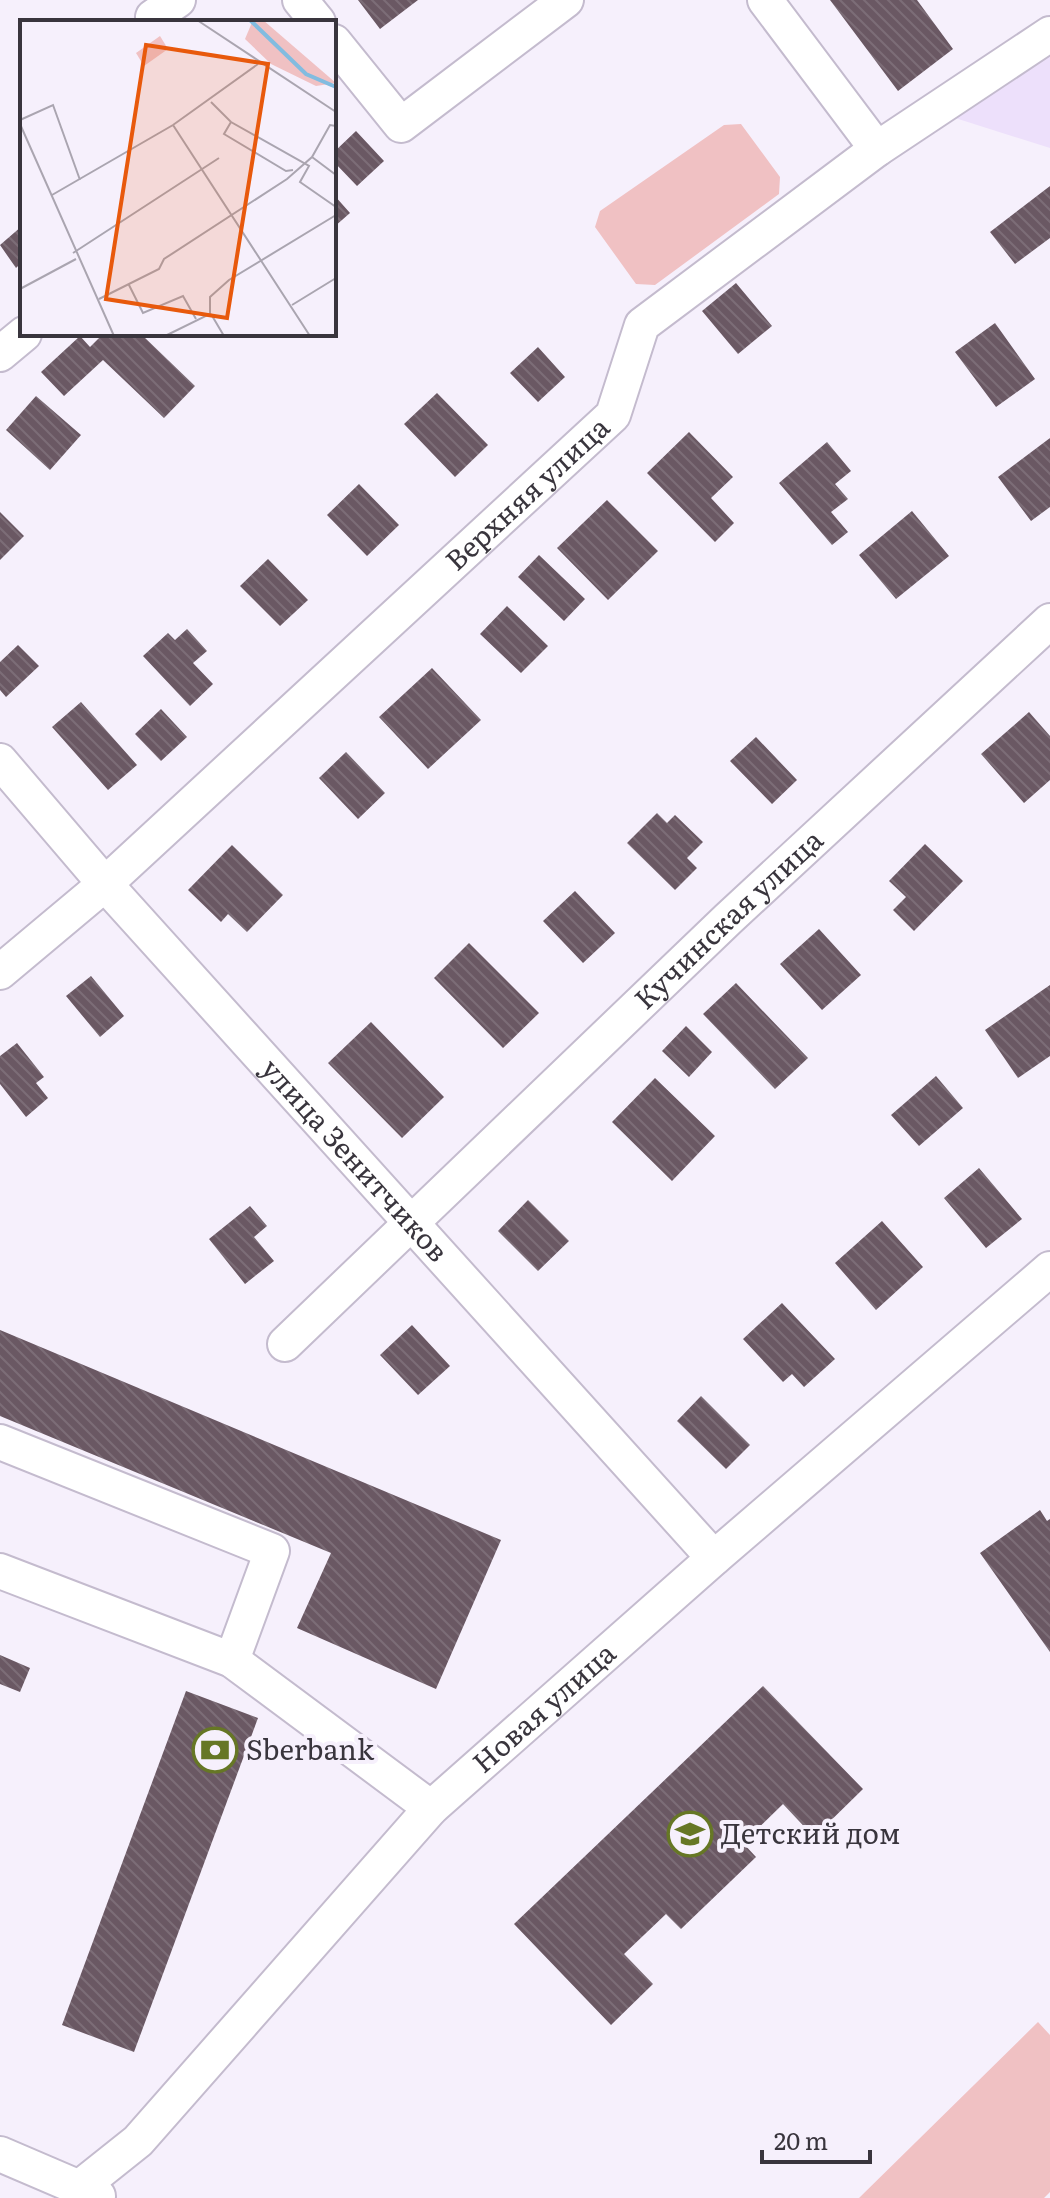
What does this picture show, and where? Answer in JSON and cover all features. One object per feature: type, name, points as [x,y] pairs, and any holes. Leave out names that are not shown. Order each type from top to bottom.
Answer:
[{"type":"street","points":[[300,0],[316,20]]},
{"type":"street","points":[[336,44],[401,125],[566,0]]},
{"type":"street","points":[[765,0],[877,149]]},
{"type":"street","name":"Верхняя улица","points":[[0,972],[105,884],[613,415],[642,325],[877,149],[1050,34]]},
{"type":"street","points":[[0,354],[22,336]]},
{"type":"street","name":"Кучинская улица","points":[[285,1344],[728,919],[1050,621]]},
{"type":"street","name":"улица Зенитчиков","points":[[0,761],[105,884],[714,1558]]},
{"type":"street","name":"Новая улица","points":[[90,2193],[431,1808],[714,1558],[1050,1269]]},
{"type":"street","points":[[0,1442],[272,1551],[232,1660]]},
{"type":"street","points":[[0,1571],[232,1660],[431,1808]]},
{"type":"street","points":[[0,2154],[90,2193]]},
{"type":"shaded area","points":[[1050,56],[1050,148],[952,117]]},
{"type":"shaded area","points":[[741,124],[780,177],[779,194],[655,285],[636,284],[595,227],[600,211],[724,125]]},
{"type":"shaded area","points":[[1038,2022],[1050,2035],[1050,2192],[1044,2198],[859,2198]]},
{"type":"building","points":[[358,0],[418,0],[380,29]]},
{"type":"building","points":[[830,0],[917,0],[953,49],[898,91]]},
{"type":"building","points":[[356,131],[384,161],[357,186],[336,164],[336,150]]},
{"type":"building","points":[[1050,186],[1050,238],[1015,264],[990,232]]},
{"type":"building","points":[[336,197],[350,213],[336,225]]},
{"type":"building","points":[[20,228],[20,264],[16,268],[0,245]]},
{"type":"building","points":[[736,283],[772,326],[738,354],[702,311]]},
{"type":"building","points":[[995,323],[1035,379],[996,407],[955,352]]},
{"type":"building","points":[[80,336],[90,347],[101,336],[143,336],[195,386],[164,418],[103,360],[64,396],[41,372]]},
{"type":"building","points":[[538,347],[565,377],[538,402],[510,373]]},
{"type":"building","points":[[437,393],[488,445],[455,477],[404,424]]},
{"type":"building","points":[[36,396],[81,435],[50,470],[6,430]]},
{"type":"building","points":[[689,432],[733,477],[711,498],[734,523],[715,542],[647,473]]},
{"type":"building","points":[[1050,438],[1050,507],[1031,521],[998,477]]},
{"type":"building","points":[[827,442],[851,471],[835,484],[848,499],[831,512],[848,532],[832,545],[779,483]]},
{"type":"building","points":[[359,484],[399,525],[367,556],[327,515]]},
{"type":"building","points":[[607,500],[658,551],[608,600],[557,548]]},
{"type":"building","points":[[912,511],[949,556],[896,599],[859,555]]},
{"type":"building","points":[[0,512],[24,536],[0,560]]},
{"type":"building","points":[[539,555],[585,599],[564,621],[518,577]]},
{"type":"building","points":[[268,559],[308,600],[280,626],[240,586]]},
{"type":"building","points":[[507,606],[548,646],[521,673],[480,634]]},
{"type":"building","points":[[187,629],[207,651],[193,663],[213,684],[190,706],[143,656],[168,633],[175,640]]},
{"type":"building","points":[[18,645],[39,666],[6,697],[0,690],[0,662]]},
{"type":"building","points":[[432,668],[481,720],[428,769],[379,717]]},
{"type":"building","points":[[81,702],[137,765],[108,790],[52,727]]},
{"type":"building","points":[[161,709],[187,737],[161,761],[135,734]]},
{"type":"building","points":[[1029,712],[1050,736],[1050,780],[1024,803],[981,754]]},
{"type":"building","points":[[756,737],[797,780],[772,804],[730,761]]},
{"type":"building","points":[[346,752],[385,793],[358,819],[319,778]]},
{"type":"building","points":[[657,813],[667,823],[675,815],[703,842],[687,858],[697,868],[675,890],[627,843]]},
{"type":"building","points":[[925,844],[963,881],[914,931],[893,910],[906,897],[889,881]]},
{"type":"building","points":[[232,845],[283,895],[247,932],[228,914],[221,922],[188,890]]},
{"type":"building","points":[[575,891],[615,933],[583,963],[543,921]]},
{"type":"building","points":[[819,929],[861,975],[822,1010],[780,964]]},
{"type":"building","points":[[469,943],[539,1013],[503,1048],[434,978]]},
{"type":"building","points":[[91,976],[124,1016],[100,1037],[66,996]]},
{"type":"building","points":[[736,983],[808,1058],[775,1089],[703,1014]]},
{"type":"building","points":[[1050,985],[1050,1056],[1018,1078],[985,1030]]},
{"type":"building","points":[[371,1022],[444,1097],[402,1138],[328,1063]]},
{"type":"building","points":[[686,1026],[712,1052],[689,1077],[662,1051]]},
{"type":"building","points":[[17,1043],[44,1077],[36,1083],[48,1098],[26,1117],[0,1084],[0,1056]]},
{"type":"building","points":[[936,1076],[963,1108],[919,1146],[891,1115]]},
{"type":"building","points":[[655,1078],[715,1136],[672,1181],[612,1122]]},
{"type":"building","points":[[979,1168],[1022,1219],[986,1248],[944,1198]]},
{"type":"building","points":[[528,1200],[569,1241],[538,1271],[498,1231]]},
{"type":"building","points":[[250,1206],[267,1226],[254,1237],[274,1261],[245,1284],[209,1239]]},
{"type":"building","points":[[882,1221],[923,1267],[876,1310],[835,1263]]},
{"type":"building","points":[[782,1303],[835,1359],[804,1387],[792,1374],[783,1382],[743,1339]]},
{"type":"building","points":[[412,1325],[450,1366],[418,1395],[380,1355]]},
{"type":"building","points":[[0,1330],[501,1540],[436,1689],[297,1628],[331,1553],[0,1416]]},
{"type":"building","points":[[701,1396],[750,1445],[726,1469],[677,1421]]},
{"type":"building","points":[[1040,1510],[1047,1521],[1050,1519],[1050,1652],[980,1553]]},
{"type":"building","points":[[0,1655],[30,1668],[20,1692],[0,1684]]},
{"type":"building","points":[[763,1686],[863,1789],[814,1837],[783,1804],[743,1843],[756,1857],[681,1929],[666,1914],[624,1954],[653,1984],[611,2025],[514,1924]]},
{"type":"building","points":[[186,1691],[258,1718],[134,2052],[62,2025]]},
{"type":"place","name":"Sberbank","points":[[215,1750]]},
{"type":"place","name":"Детский дом","points":[[690,1834]]}]
